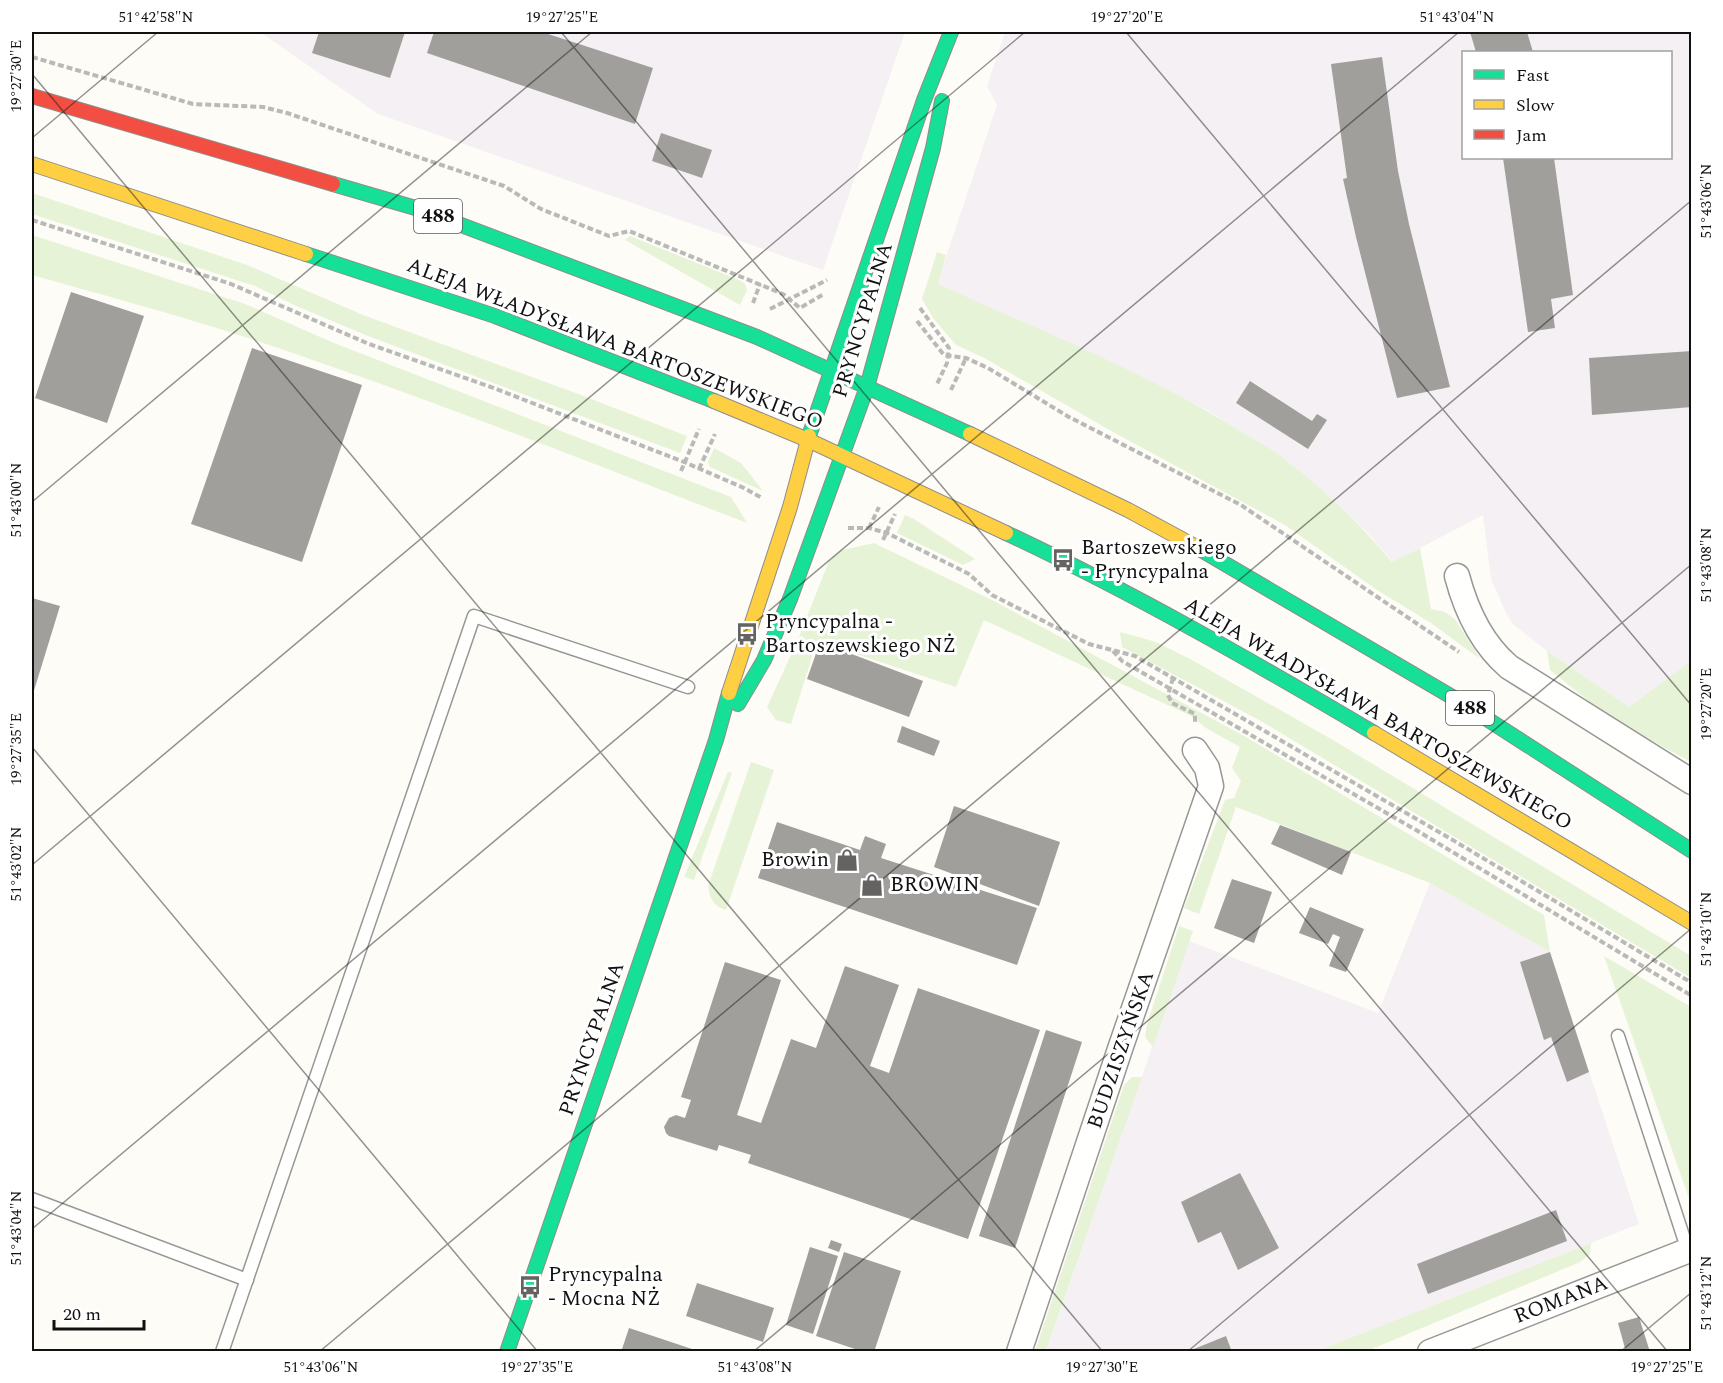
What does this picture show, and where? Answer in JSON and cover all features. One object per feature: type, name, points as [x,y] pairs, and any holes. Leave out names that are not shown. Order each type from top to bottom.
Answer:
[{"type":"main road","name":"PRYNCYPALNA","points":[[507,1352],[716,740],[735,670],[790,507],[808,440],[924,100],[953,32]]},
{"type":"main road","name":"PRYNCYPALNA","points":[[716,740],[764,660],[790,599],[867,387],[930,159],[953,32]]},
{"type":"main road","name":"488","points":[[32,96],[419,209],[741,330],[924,411],[1128,510],[1243,573],[1450,695],[1692,851]]},
{"type":"main road","name":"ALEJA WŁADYSŁAWA BARTOSZEWSKIEGO","points":[[32,164],[495,316],[691,392],[841,455],[1063,560],[1159,611],[1355,723],[1692,923]]},
{"type":"street","points":[[1457,576],[1470,614],[1496,656],[1509,667],[1692,782]]},
{"type":"street","name":"BUDZISZYŃSKA","points":[[1019,1352],[1211,786],[1207,768],[1195,750]]},
{"type":"street","name":"ROMANA","points":[[1430,1352],[1690,1250]]},
{"type":"lane","points":[[222,1352],[474,616],[688,687]]},
{"type":"lane","points":[[1618,1036],[1690,1250]]},
{"type":"lane","points":[[32,1198],[247,1280]]},
{"type":"path","points":[[32,57],[193,104],[262,107],[287,113],[504,186],[541,209],[609,236],[629,231],[760,284],[790,299]]},
{"type":"path","points":[[32,219],[231,284],[369,344],[523,399],[692,465],[765,499],[790,507]]},
{"type":"path","points":[[769,310],[829,279]]},
{"type":"path","points":[[949,355],[966,358],[988,368],[1069,417],[1241,505],[1466,657]]},
{"type":"path","points":[[819,517],[848,528],[869,528],[887,533],[969,574],[992,596],[1089,644],[1135,656],[1692,982]]},
{"type":"path","points":[[1113,650],[1122,661],[1416,830],[1692,996]]},
{"type":"path","points":[[1173,678],[1168,688],[1168,695],[1172,703],[1195,714],[1195,750]]},
{"type":"shaded area","points":[[260,32],[905,32],[823,270],[378,114]]},
{"type":"shaded area","points":[[1005,32],[1691,32],[1691,661],[1629,707],[1547,651],[1513,624],[1491,579],[1483,515],[1393,562],[1369,534],[1286,460],[1207,410],[1145,379],[937,284],[997,105],[987,86]]},
{"type":"shaded area","points":[[1430,883],[1550,952],[1639,1224],[1317,1351],[1046,1352],[1189,941],[1378,1013]]},
{"type":"green space","points":[[32,193],[247,265],[363,315],[687,436],[680,453],[368,336],[255,286],[32,214]]},
{"type":"green space","points":[[32,235],[245,304],[334,343],[731,497],[747,523],[498,427],[309,358],[192,320],[32,275]]},
{"type":"green space","points":[[630,236],[739,280],[745,284],[747,290],[740,305],[625,240]]},
{"type":"green space","points":[[937,252],[946,255],[938,284],[1165,388],[1275,452],[1329,496],[1392,562],[1420,548],[1431,609],[1445,612],[1455,619],[1480,659],[1431,623],[1377,590],[1285,525],[1113,432],[986,359],[956,345],[933,318],[922,299]]},
{"type":"green space","points":[[714,448],[741,463],[763,491],[710,467],[708,462]]},
{"type":"green space","points":[[905,515],[975,559],[963,565],[897,533]]},
{"type":"green space","points":[[874,543],[992,600],[1246,737],[1544,915],[1550,952],[1430,883],[1236,807],[1199,914],[1184,908],[1225,800],[1234,798],[1241,781],[1232,768],[1240,747],[1206,728],[1191,716],[984,620],[956,687],[817,641],[791,724],[776,720],[767,707],[797,642],[829,561],[842,550]]},
{"type":"green space","points":[[1120,632],[1156,642],[1192,660],[1333,740],[1691,956],[1691,978],[1259,720],[1122,647]]},
{"type":"green space","points":[[1547,651],[1629,707],[1691,661],[1691,762],[1610,718],[1550,670]]},
{"type":"green space","points":[[751,762],[774,770],[726,910],[713,901],[708,886]]},
{"type":"green space","points":[[728,772],[732,773],[694,880],[684,877]]},
{"type":"green space","points":[[1179,926],[1193,931],[1153,1047],[1145,1037],[1147,1024]]},
{"type":"green space","points":[[1604,956],[1691,1007],[1691,1204]]},
{"type":"green space","points":[[1132,1077],[1142,1077],[1046,1351],[1035,1351],[1124,1085]]},
{"type":"green space","points":[[1591,1243],[1590,1254],[1580,1262],[1367,1351],[1317,1351]]},
{"type":"building","points":[[319,32],[405,32],[390,78],[312,53]]},
{"type":"building","points":[[434,32],[542,32],[653,68],[635,124],[427,53]]},
{"type":"building","points":[[1470,32],[1527,32],[1533,51],[1476,51]]},
{"type":"building","points":[[1382,57],[1398,171],[1450,387],[1397,398],[1343,179],[1347,178],[1331,64]]},
{"type":"building","points":[[661,133],[712,150],[702,178],[652,161]]},
{"type":"building","points":[[1503,159],[1554,159],[1573,295],[1551,299],[1555,328],[1528,332]]},
{"type":"building","points":[[71,292],[144,316],[107,423],[35,398]]},
{"type":"building","points":[[252,348],[362,385],[302,562],[191,524]]},
{"type":"building","points":[[1692,351],[1692,407],[1592,415],[1589,358]]},
{"type":"building","points":[[1250,381],[1312,421],[1317,414],[1327,420],[1308,449],[1236,403]]},
{"type":"building","points":[[32,598],[60,606],[32,697]]},
{"type":"building","points":[[820,642],[923,681],[909,717],[807,679]]},
{"type":"building","points":[[902,726],[940,741],[934,756],[897,742]]},
{"type":"building","points":[[954,806],[1060,842],[1039,906],[934,867]]},
{"type":"building","name":"BROWIN","points":[[777,822],[860,850],[865,836],[886,844],[881,858],[1037,908],[1017,965],[758,878]]},
{"type":"building","points":[[1280,825],[1351,852],[1342,875],[1271,844]]},
{"type":"building","points":[[1232,879],[1272,892],[1254,943],[1214,928]]},
{"type":"building","points":[[1310,907],[1364,929],[1346,972],[1329,966],[1340,937],[1333,934],[1328,944],[1299,933]]},
{"type":"building","points":[[1550,952],[1589,1072],[1567,1082],[1551,1037],[1544,1040],[1520,962]]},
{"type":"building","points":[[725,962],[781,980],[737,1115],[761,1123],[791,1039],[816,1048],[845,966],[899,985],[870,1066],[889,1073],[918,988],[1040,1030],[968,1239],[748,1163],[751,1155],[719,1145],[717,1151],[669,1136],[666,1133],[664,1127],[669,1118],[676,1115],[685,1118],[691,1100],[681,1097]]},
{"type":"building","points":[[1046,1030],[1082,1042],[1015,1248],[979,1236]]},
{"type":"building","points":[[1240,1173],[1279,1248],[1238,1270],[1221,1232],[1198,1243],[1181,1202]]},
{"type":"building","points":[[1556,1210],[1567,1241],[1428,1294],[1417,1264]]},
{"type":"building","points":[[831,1240],[842,1244],[839,1252],[828,1248]]},
{"type":"building","points":[[810,1247],[838,1256],[813,1334],[786,1325]]},
{"type":"building","points":[[844,1252],[901,1271],[874,1352],[864,1352],[816,1336]]},
{"type":"building","points":[[697,1283],[774,1308],[763,1342],[686,1316]]},
{"type":"building","points":[[1639,1317],[1650,1352],[1626,1352],[1618,1323]]},
{"type":"building","points":[[629,1328],[698,1351],[698,1352],[621,1352]]},
{"type":"building","points":[[1226,1336],[1232,1352],[1189,1352],[1189,1351]]},
{"type":"traffic: fast","points":[[809,436],[924,100],[951,32]]},
{"type":"traffic: fast","points":[[738,704],[764,660],[790,599],[867,387],[933,148],[942,101]]},
{"type":"traffic: fast","points":[[333,184],[419,209],[757,337],[970,434]]},
{"type":"traffic: fast","points":[[306,254],[495,316],[714,401]]},
{"type":"traffic: fast","points":[[1006,533],[1192,628],[1374,733]]},
{"type":"traffic: fast","points":[[1198,548],[1459,701],[1692,851]]},
{"type":"traffic: fast","points":[[507,1352],[716,740],[729,693]]},
{"type":"traffic: slow","points":[[32,164],[306,254]]},
{"type":"traffic: slow","points":[[714,401],[808,440],[1006,533]]},
{"type":"traffic: slow","points":[[970,434],[1128,510],[1198,548]]},
{"type":"traffic: slow","points":[[729,693],[790,507],[809,436]]},
{"type":"traffic: slow","points":[[1374,733],[1692,923]]},
{"type":"traffic: jam","points":[[32,96],[333,184]]},
{"type":"place","name":"Bartoszewskiego - Pryncypalna","points":[[1063,560]]},
{"type":"place","name":"Pryncypalna - Bartoszewskiego NŻ","points":[[747,634]]},
{"type":"place","name":"Browin","points":[[847,860]]},
{"type":"place","name":"BROWIN","points":[[872,885]]},
{"type":"place","name":"Pryncypalna - Mocna NŻ","points":[[530,1287]]}]
